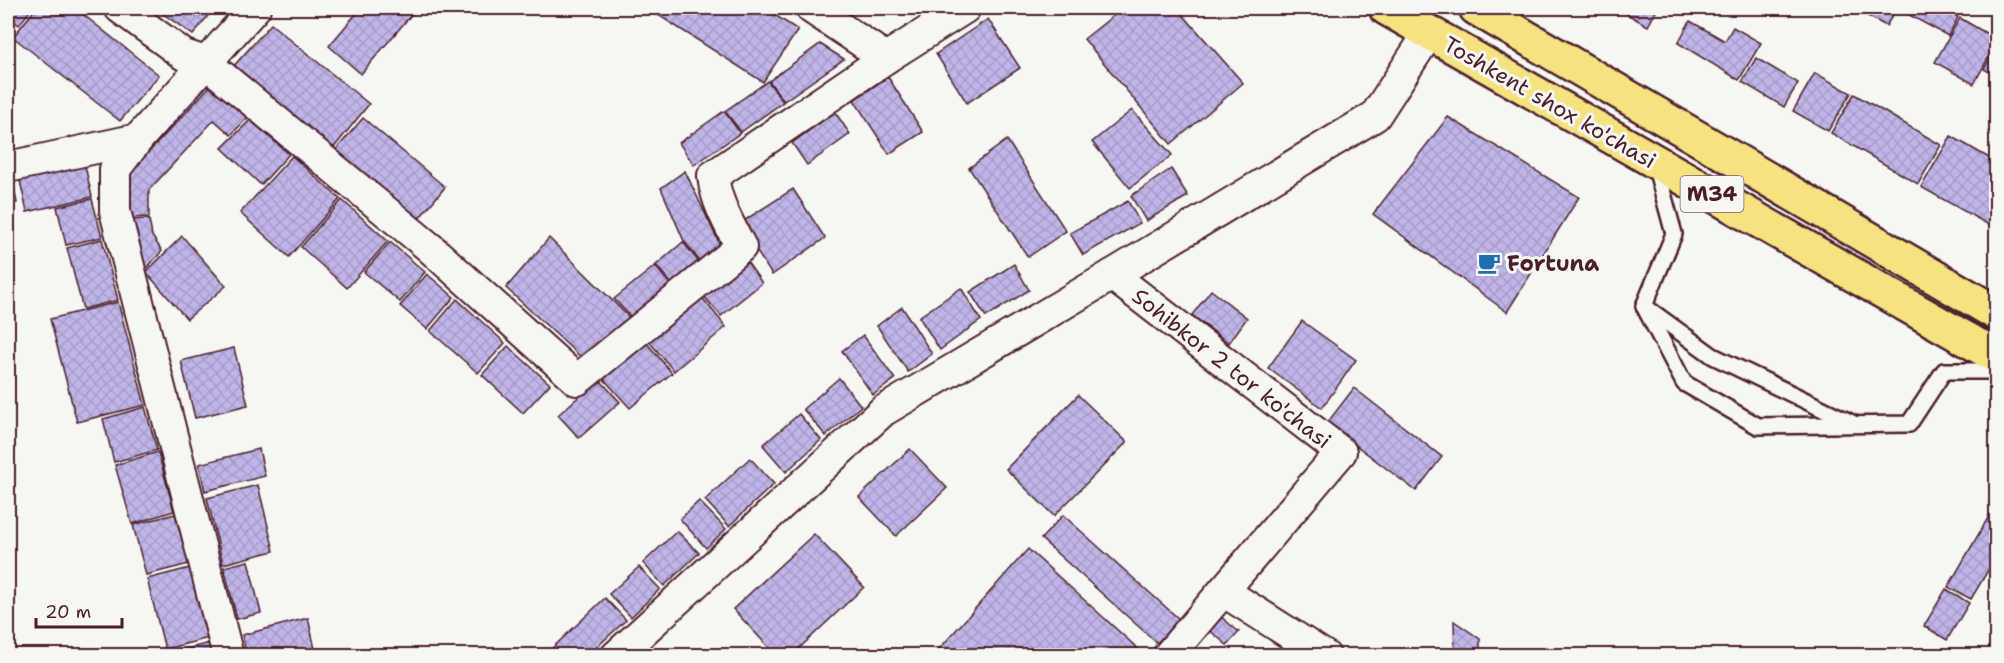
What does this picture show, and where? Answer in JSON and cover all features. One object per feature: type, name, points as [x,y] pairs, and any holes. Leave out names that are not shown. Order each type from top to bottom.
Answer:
[{"type":"main road","name":"Toshkent shox ko'chasi","points":[[1386,8],[1996,356]]},
{"type":"main road","name":"Toshkent shox ko'chasi","points":[[1476,8],[1996,313]]},
{"type":"street","points":[[120,8],[184,55],[205,62],[429,247],[577,380],[741,247],[714,192],[713,176],[886,58],[965,8]]},
{"type":"street","points":[[228,656],[115,211],[114,169],[205,62],[255,8]]},
{"type":"street","points":[[811,8],[886,58]]},
{"type":"street","points":[[616,656],[884,411],[1375,116],[1428,33]]},
{"type":"street","points":[[8,167],[138,139]]},
{"type":"street","name":"Sohibkor 2 tor ko'chasi","points":[[1112,275],[1341,452],[1168,656]]},
{"type":"street","points":[[1223,591],[1325,656]]},
{"type":"lane","points":[[1644,306],[1674,234],[1654,161]]},
{"type":"lane","points":[[1644,306],[1713,356],[1857,425]]},
{"type":"lane","points":[[1644,306],[1684,383],[1758,426],[1909,424],[1944,371],[1996,371]]},
{"type":"building","points":[[8,8],[32,8],[19,25],[8,16]]},
{"type":"building","points":[[36,8],[75,8],[159,75],[120,121],[13,37]]},
{"type":"building","points":[[155,8],[214,8],[193,35]]},
{"type":"building","points":[[361,8],[417,8],[361,74],[329,46]]},
{"type":"building","points":[[654,8],[764,8],[798,30],[763,82],[652,11]]},
{"type":"building","points":[[1123,8],[1177,8],[1243,83],[1171,144],[1084,39]]},
{"type":"building","points":[[1616,8],[1658,8],[1648,26]]},
{"type":"building","points":[[1853,8],[1897,8],[1886,26]]},
{"type":"building","points":[[1904,8],[1941,8],[1958,17],[1948,36],[1902,11]]},
{"type":"building","points":[[1960,18],[1996,39],[1974,84],[1935,62]]},
{"type":"building","points":[[988,19],[1020,68],[967,103],[936,54]]},
{"type":"building","points":[[1690,21],[1725,41],[1733,27],[1761,43],[1739,80],[1678,43]]},
{"type":"building","points":[[271,24],[369,104],[332,150],[232,68]]},
{"type":"building","points":[[820,44],[844,59],[784,101],[769,81]]},
{"type":"building","points":[[1996,47],[1996,76],[1984,69]]},
{"type":"building","points":[[1756,58],[1798,83],[1784,107],[1742,82]]},
{"type":"building","points":[[1815,73],[1851,93],[1828,131],[1793,111]]},
{"type":"building","points":[[888,77],[923,132],[889,154],[854,100]]},
{"type":"building","points":[[768,81],[783,102],[741,132],[725,111]]},
{"type":"building","points":[[212,84],[248,117],[231,135],[214,120],[149,190],[149,217],[124,218],[124,179]]},
{"type":"building","points":[[1854,94],[1941,145],[1918,184],[1831,133]]},
{"type":"building","points":[[1132,110],[1172,155],[1130,188],[1092,142]]},
{"type":"building","points":[[724,111],[740,133],[694,165],[679,143]]},
{"type":"building","points":[[835,112],[850,134],[807,165],[792,143]]},
{"type":"building","name":"Fortuna","points":[[1448,117],[1579,197],[1507,312],[1373,214]]},
{"type":"building","points":[[363,118],[445,187],[417,221],[334,152]]},
{"type":"building","points":[[250,120],[289,154],[261,185],[222,148]]},
{"type":"building","points":[[1951,136],[1996,162],[1996,229],[1921,187]]},
{"type":"building","points":[[1007,140],[1066,231],[1028,257],[969,168]]},
{"type":"building","points":[[292,156],[340,199],[289,257],[240,213]]},
{"type":"building","points":[[84,161],[92,197],[27,212],[19,176]]},
{"type":"building","points":[[1171,169],[1188,196],[1146,221],[1131,196]]},
{"type":"building","points":[[685,171],[722,249],[702,264],[684,241],[661,188]]},
{"type":"building","points":[[12,177],[17,203],[8,205],[8,178]]},
{"type":"building","points":[[793,189],[825,238],[772,275],[739,224]]},
{"type":"building","points":[[92,199],[102,237],[66,245],[57,207]]},
{"type":"building","points":[[342,200],[388,241],[347,288],[301,247]]},
{"type":"building","points":[[1128,201],[1140,223],[1083,255],[1070,233]]},
{"type":"building","points":[[149,219],[152,236],[162,251],[144,271],[124,220]]},
{"type":"building","points":[[182,236],[226,286],[187,319],[146,272]]},
{"type":"building","points":[[549,238],[633,321],[584,360],[506,288]]},
{"type":"building","points":[[102,239],[118,300],[83,309],[67,248]]},
{"type":"building","points":[[390,242],[425,272],[400,302],[364,272]]},
{"type":"building","points":[[683,242],[701,265],[675,288],[656,265]]},
{"type":"building","points":[[745,259],[762,283],[721,316],[702,294]]},
{"type":"building","points":[[1014,264],[1029,290],[986,317],[970,292]]},
{"type":"building","points":[[655,266],[674,289],[634,320],[614,299]]},
{"type":"building","points":[[427,274],[454,297],[427,329],[400,306]]},
{"type":"building","points":[[961,288],[981,320],[940,350],[919,317]]},
{"type":"building","points":[[1211,290],[1247,318],[1229,343],[1192,315]]},
{"type":"building","points":[[700,295],[726,327],[674,371],[647,339]]},
{"type":"building","points":[[457,299],[505,343],[478,373],[430,331]]},
{"type":"building","points":[[118,302],[145,405],[77,422],[50,319]]},
{"type":"building","points":[[902,307],[932,354],[908,372],[877,326]]},
{"type":"building","points":[[1302,321],[1356,360],[1322,408],[1268,368]]},
{"type":"building","points":[[863,335],[895,379],[873,395],[842,351]]},
{"type":"building","points":[[645,341],[672,373],[630,408],[602,377]]},
{"type":"building","points":[[508,346],[550,384],[523,413],[482,375]]},
{"type":"building","points":[[234,348],[248,405],[195,418],[181,361]]},
{"type":"building","points":[[839,378],[861,406],[826,436],[803,409]]},
{"type":"building","points":[[599,379],[620,402],[579,438],[558,415]]},
{"type":"building","points":[[1354,388],[1442,457],[1416,491],[1327,423]]},
{"type":"building","points":[[1078,395],[1127,442],[1054,516],[1006,469]]},
{"type":"building","points":[[145,407],[157,450],[114,462],[103,419]]},
{"type":"building","points":[[799,414],[821,440],[786,472],[763,445]]},
{"type":"building","points":[[259,449],[265,476],[205,491],[199,464]]},
{"type":"building","points":[[910,449],[947,488],[896,536],[859,497]]},
{"type":"building","points":[[158,452],[174,511],[132,524],[115,465]]},
{"type":"building","points":[[750,458],[774,484],[729,526],[705,500]]},
{"type":"building","points":[[258,485],[274,551],[223,564],[207,498]]},
{"type":"building","points":[[699,501],[726,529],[706,548],[680,519]]},
{"type":"building","points":[[1996,504],[1996,557],[1971,599],[1948,587]]},
{"type":"building","points":[[175,514],[189,564],[146,575],[133,525]]},
{"type":"building","points":[[1063,515],[1179,619],[1157,643],[1041,539]]},
{"type":"building","points":[[677,531],[699,553],[664,586],[643,563]]},
{"type":"building","points":[[814,534],[864,587],[791,656],[777,656],[733,609]]},
{"type":"building","points":[[1028,549],[1146,656],[933,656]]},
{"type":"building","points":[[248,561],[261,613],[237,619],[224,567]]},
{"type":"building","points":[[639,567],[660,589],[631,617],[609,594]]},
{"type":"building","points":[[190,568],[209,638],[165,649],[147,579]]},
{"type":"building","points":[[1946,589],[1969,603],[1947,640],[1924,626]]},
{"type":"building","points":[[605,598],[626,620],[587,656],[544,656]]},
{"type":"building","points":[[1220,616],[1239,632],[1227,645],[1209,630]]},
{"type":"building","points":[[308,618],[315,649],[289,656],[247,656],[242,635]]},
{"type":"building","points":[[1454,621],[1480,639],[1480,656],[1455,656]]},
{"type":"building","points":[[210,643],[213,656],[166,656],[166,654]]},
{"type":"place","name":"Fortuna","points":[[1489,263]]}]
